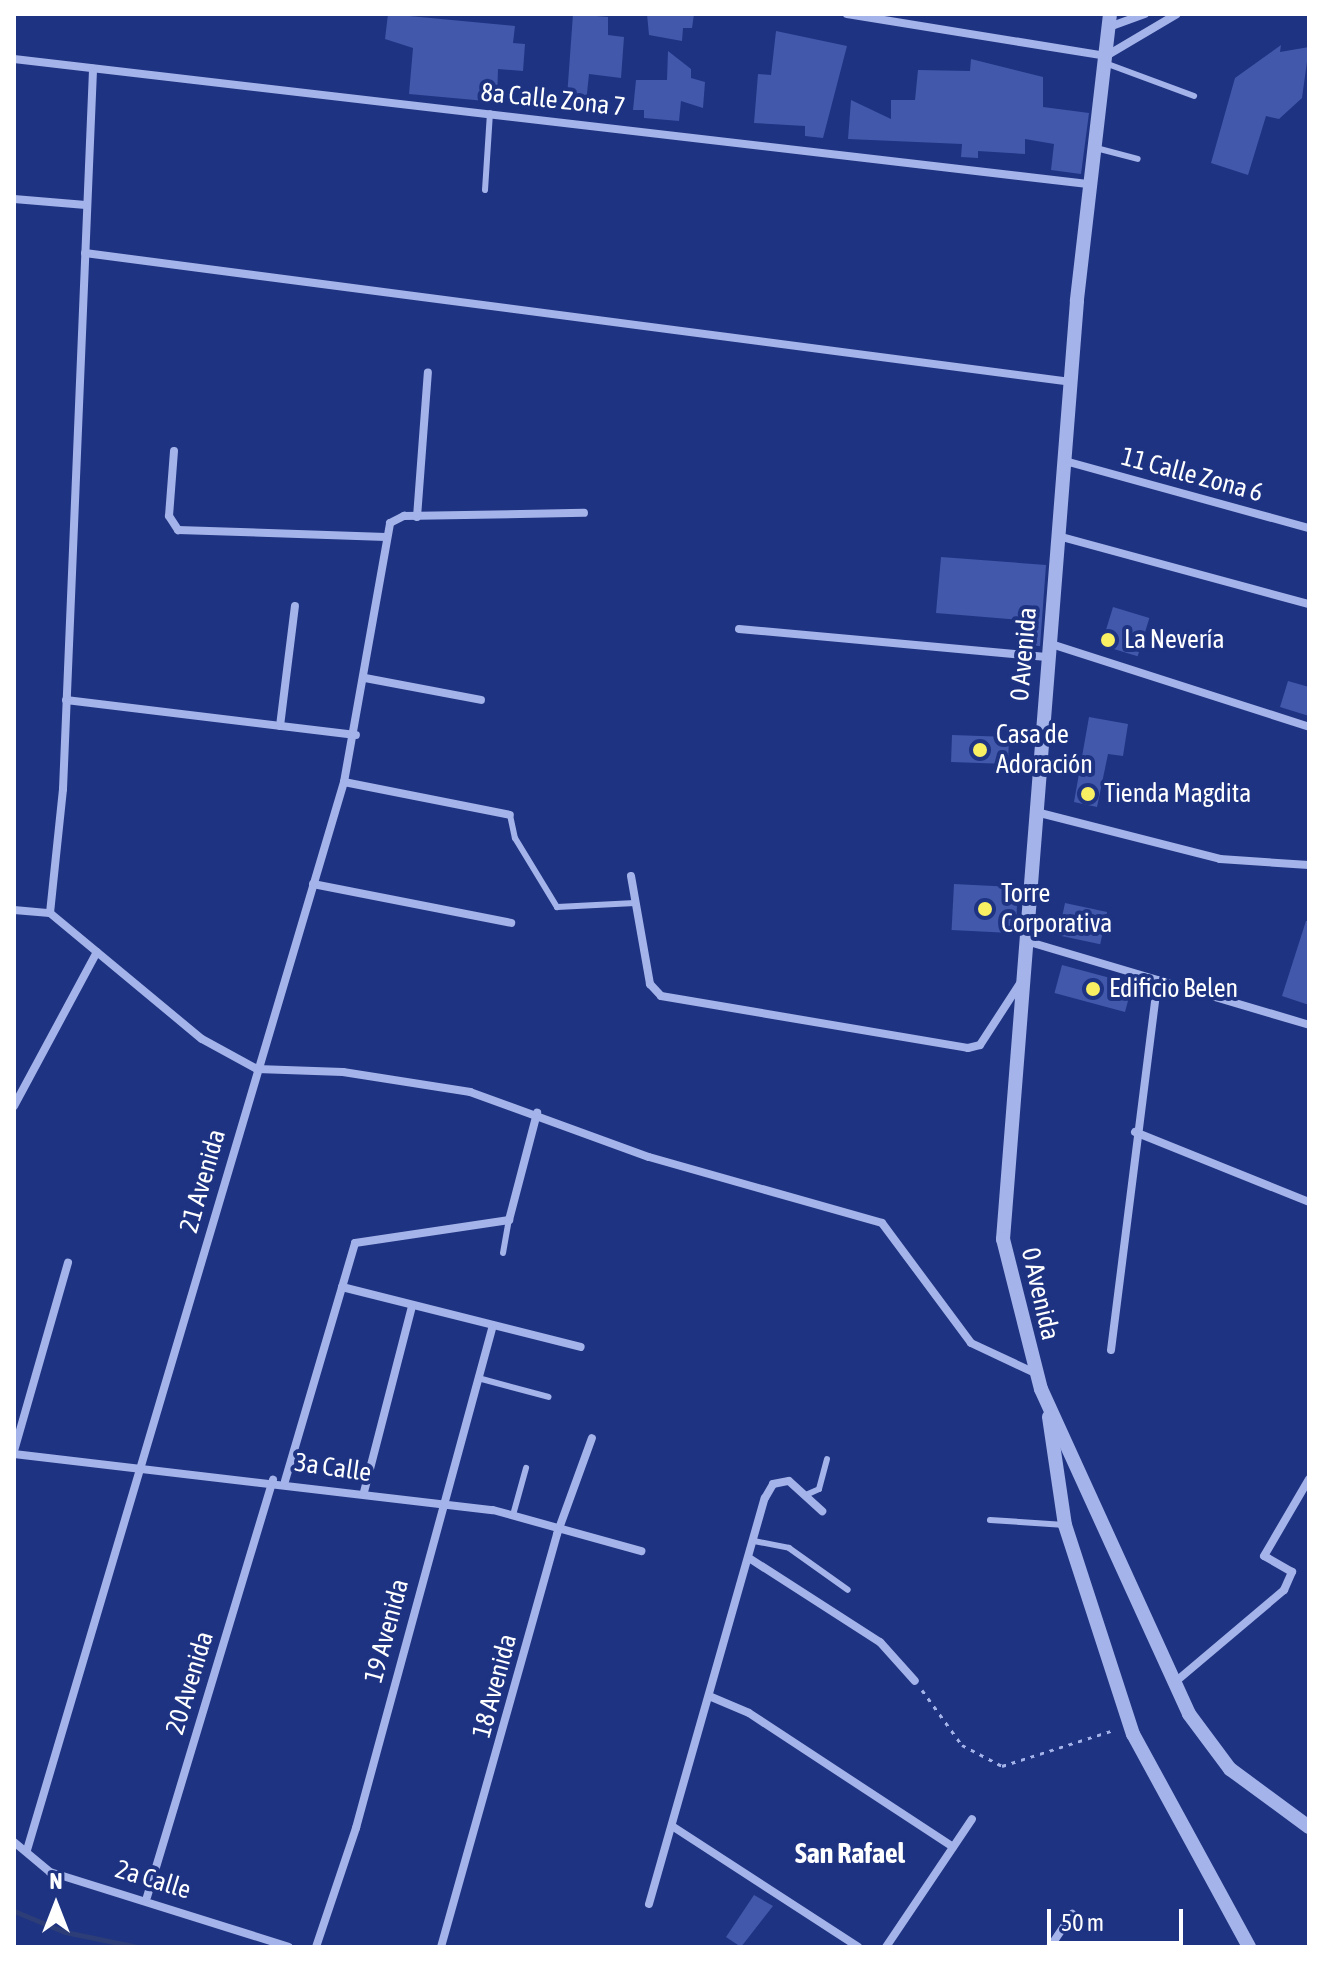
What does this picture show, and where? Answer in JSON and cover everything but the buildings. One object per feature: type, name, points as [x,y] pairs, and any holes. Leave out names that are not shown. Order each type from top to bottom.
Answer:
[{"type":"street","points":[[847,14],[1106,60],[1177,14]]},
{"type":"street","points":[[1110,20],[1145,14]]},
{"type":"street","name":"0 Avenida","points":[[1110,20],[1088,184],[1019,985],[1003,1239],[1041,1389],[1174,1684],[1230,1769],[1309,1827]]},
{"type":"street","name":"8a Calle Zona 7","points":[[14,59],[1088,184]]},
{"type":"street","points":[[50,913],[66,700],[93,69]]},
{"type":"street","points":[[14,199],[86,205]]},
{"type":"street","points":[[85,253],[1071,382]]},
{"type":"street","points":[[428,372],[417,517],[584,513]]},
{"type":"street","points":[[174,451],[169,516],[178,530],[386,537]]},
{"type":"street","name":"11 Calle Zona 6","points":[[1065,461],[1309,528]]},
{"type":"street","name":"21 Avenida","points":[[27,1850],[344,782],[356,735],[386,537],[394,519],[417,517]]},
{"type":"street","points":[[1058,536],[1309,604]]},
{"type":"street","points":[[280,726],[295,606]]},
{"type":"street","points":[[739,629],[1048,650],[1309,727]]},
{"type":"street","points":[[365,678],[481,700]]},
{"type":"street","points":[[66,700],[356,735]]},
{"type":"street","points":[[344,782],[510,815]]},
{"type":"street","points":[[1036,811],[1220,859],[1309,865]]},
{"type":"street","points":[[631,876],[650,984],[661,996],[968,1048],[980,1045],[1019,985]]},
{"type":"street","points":[[313,884],[511,923]]},
{"type":"street","points":[[14,910],[50,913],[202,1039],[257,1069],[406,1080],[537,1113],[649,1157],[882,1223],[971,1343],[1035,1373]]},
{"type":"street","points":[[1024,941],[1309,1025]]},
{"type":"street","points":[[14,1106],[97,952]]},
{"type":"street","points":[[1111,1350],[1135,1132],[1158,980]]},
{"type":"street","points":[[285,1481],[342,1287],[359,1240],[509,1220],[537,1113]]},
{"type":"street","points":[[1135,1132],[1309,1202]]},
{"type":"street","points":[[14,1452],[68,1263]]},
{"type":"street","points":[[342,1287],[581,1347]]},
{"type":"street","points":[[364,1492],[412,1306]]},
{"type":"street","name":"19 Avenida","points":[[316,1947],[356,1828],[493,1325]]},
{"type":"street","name":"0 Avenida","points":[[1041,1389],[1065,1525],[1123,1705],[1150,1774],[1249,1947]]},
{"type":"street","name":"18 Avenida","points":[[441,1947],[560,1530],[592,1438]]},
{"type":"street","name":"3a Calle","points":[[14,1452],[285,1481],[513,1515],[641,1551]]},
{"type":"street","points":[[1174,1684],[1284,1590],[1292,1572],[1264,1556],[1309,1479]]},
{"type":"street","name":"20 Avenida","points":[[147,1897],[273,1480]]},
{"type":"street","points":[[649,1904],[773,1484],[789,1481],[808,1494],[822,1511]]},
{"type":"street","points":[[749,1558],[880,1642],[915,1681]]},
{"type":"street","points":[[709,1696],[749,1713],[953,1847]]},
{"type":"street","points":[[886,1947],[972,1819]]},
{"type":"street","points":[[672,1826],[858,1947]]},
{"type":"street","name":"2a Calle","points":[[14,1842],[50,1872],[147,1897],[289,1947]]},
{"type":"street","points":[[1050,1947],[1072,1914]]},
{"type":"lane","points":[[1106,60],[1194,96]]},
{"type":"lane","points":[[485,190],[490,113]]},
{"type":"lane","points":[[1093,148],[1138,159]]},
{"type":"lane","points":[[510,815],[515,838],[557,907],[635,903]]},
{"type":"lane","points":[[503,1253],[509,1220]]},
{"type":"lane","points":[[478,1378],[549,1397]]},
{"type":"lane","points":[[808,1494],[818,1491],[827,1459]]},
{"type":"lane","points":[[513,1515],[526,1468]]},
{"type":"lane","points":[[990,1520],[1065,1525]]},
{"type":"lane","points":[[754,1541],[789,1548],[848,1590]]},
{"type":"path","points":[[915,1681],[962,1745],[1002,1766],[1109,1736],[1123,1705]]},
{"type":"waterway","points":[[14,1911],[65,1932],[138,1947]]},
{"type":"place","name":"La Nevería","points":[[1108,640]]},
{"type":"place","name":"Casa de Adoración","points":[[980,750]]},
{"type":"place","name":"Tienda Magdita","points":[[1088,794]]},
{"type":"place","name":"Torre Corporativa","points":[[985,909]]},
{"type":"place","name":"Edificio Belen","points":[[1093,989]]},
{"type":"district","name":"San Rafael","points":[[850,1853]]}]
